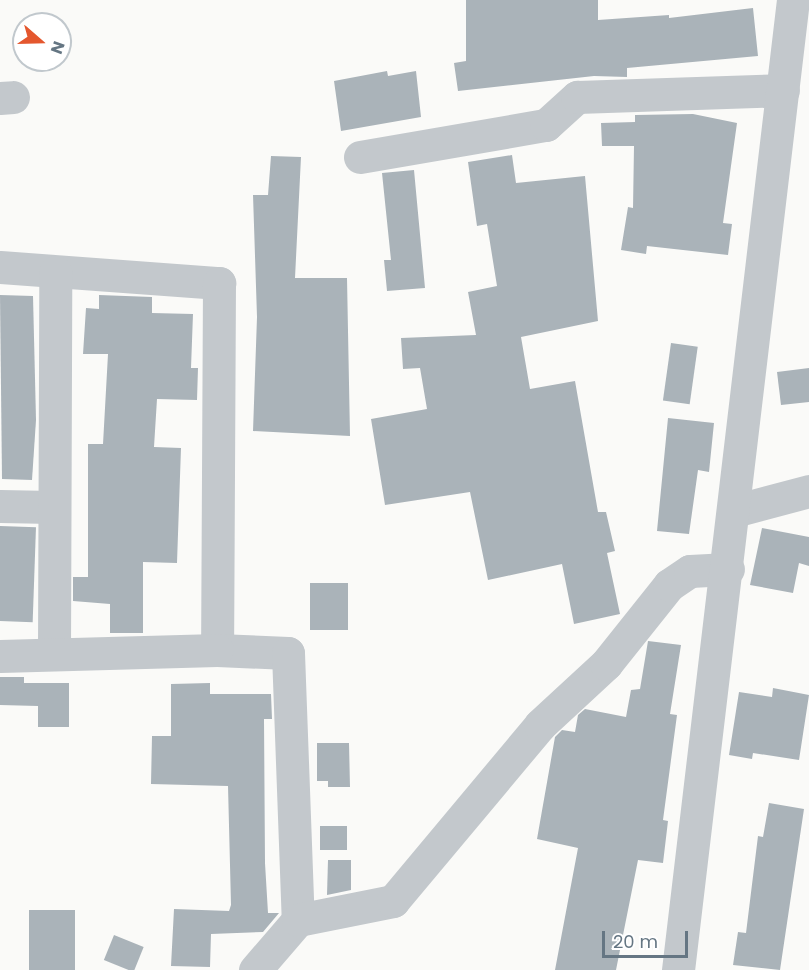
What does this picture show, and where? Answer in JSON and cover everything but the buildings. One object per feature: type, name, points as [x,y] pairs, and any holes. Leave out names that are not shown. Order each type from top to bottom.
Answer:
[{"type":"street","points":[[678,970],[728,569],[783,90],[798,10]]},
{"type":"street","points":[[360,157],[546,125],[577,97],[783,90]]},
{"type":"street","points":[[0,267],[219,283],[217,650]]},
{"type":"street","points":[[54,653],[52,507],[55,272]]},
{"type":"street","points":[[734,511],[809,491]]},
{"type":"street","points":[[0,506],[52,507]]},
{"type":"street","points":[[255,970],[298,920],[393,901],[540,725],[606,664],[669,585],[690,571],[728,569]]},
{"type":"street","points":[[0,656],[217,650],[288,653],[298,920]]}]
